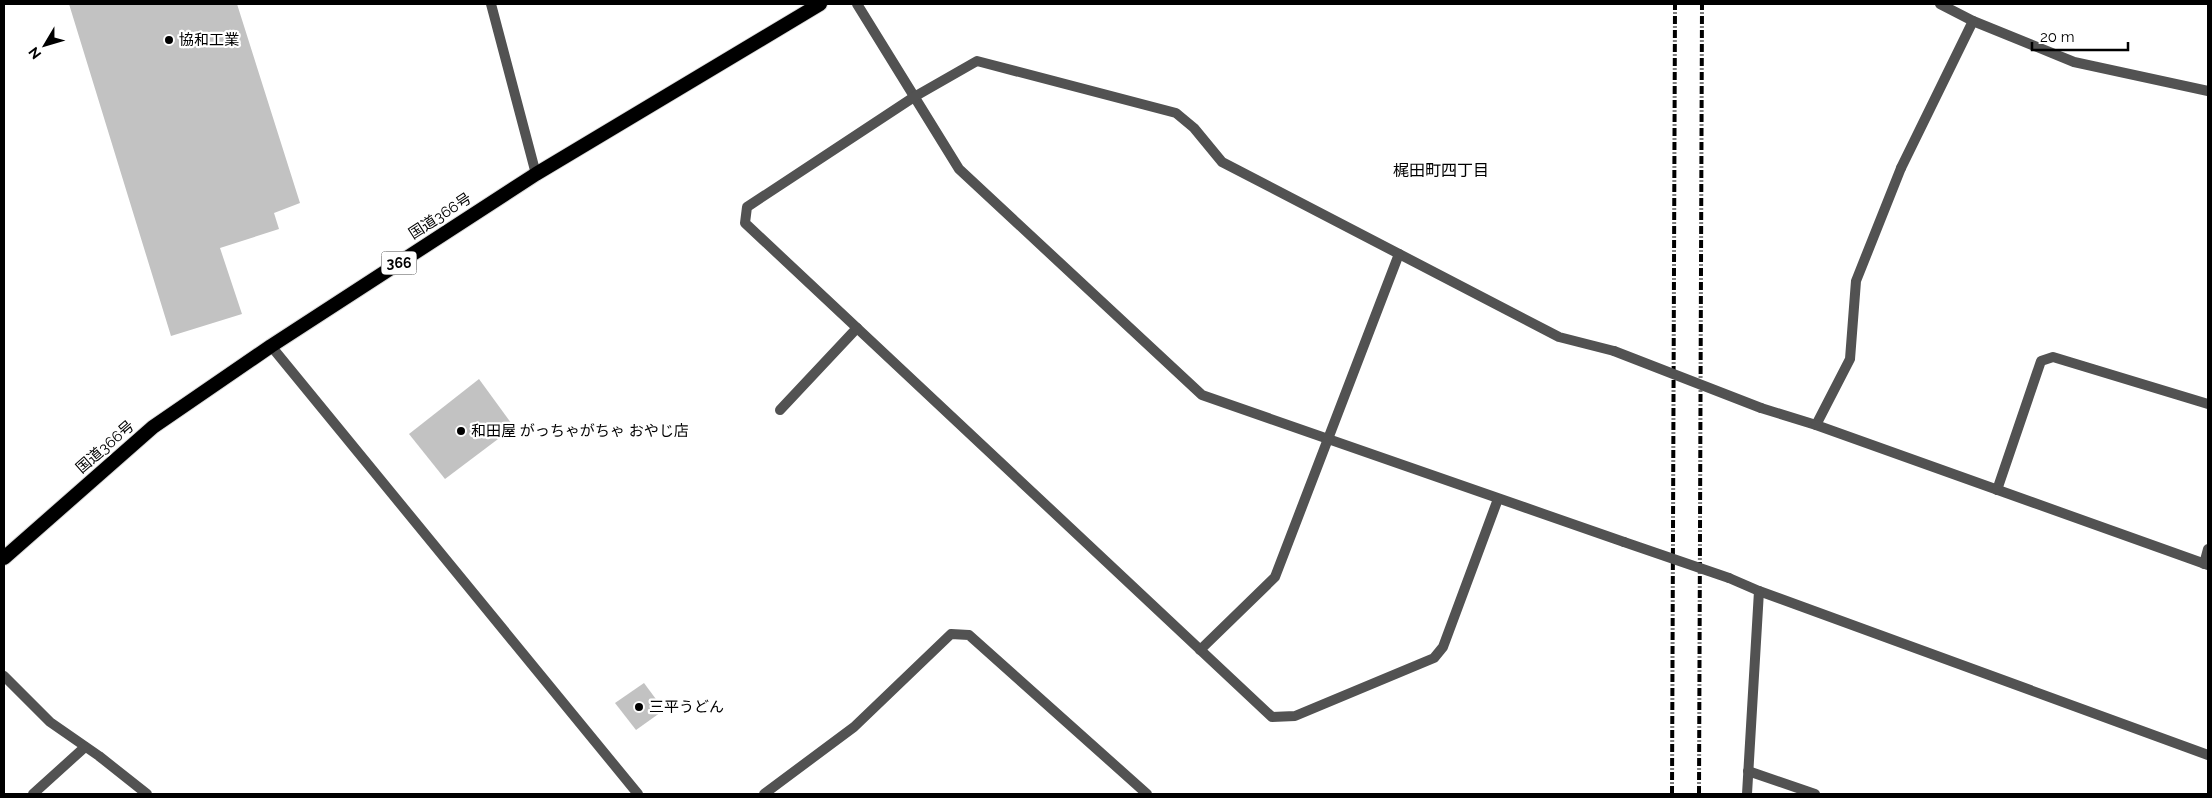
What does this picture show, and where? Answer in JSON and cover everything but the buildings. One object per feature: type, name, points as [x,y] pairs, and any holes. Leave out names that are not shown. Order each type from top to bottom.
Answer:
[{"type":"highway","name":"国道366号","points":[[4,558],[153,427],[271,346],[536,174],[820,4]]},
{"type":"street","points":[[491,4],[536,174]]},
{"type":"street","points":[[857,4],[959,169],[1202,396],[1730,578],[1759,591],[2208,754]]},
{"type":"street","points":[[1940,4],[1973,21],[2074,62],[2208,91]]},
{"type":"street","points":[[1816,425],[1850,359],[1856,281],[1900,168],[1973,21]]},
{"type":"street","points":[[1498,499],[1443,648],[1434,658],[1295,716],[1272,717],[745,223],[747,207],[914,97],[977,61],[1176,113],[1194,128],[1222,162],[1559,337],[1614,351],[1760,408],[1816,425],[2206,565],[2208,549]]},
{"type":"street","points":[[1200,650],[1275,577],[1399,254]]},
{"type":"street","points":[[780,410],[857,328]]},
{"type":"street","points":[[271,346],[638,794]]},
{"type":"street","points":[[1997,490],[2041,361],[2053,357],[2208,404]]},
{"type":"street","points":[[1747,794],[1759,591]]},
{"type":"street","points":[[764,794],[854,727],[951,634],[969,635],[1147,794]]},
{"type":"street","points":[[4,676],[50,722],[147,794]]},
{"type":"street","points":[[34,794],[85,747]]},
{"type":"street","points":[[1748,771],[1815,794]]},
{"type":"railway","points":[[1672,794],[1675,4]]},
{"type":"railway","points":[[1699,794],[1702,4]]},
{"type":"place","name":"協和工業","points":[[169,40]]},
{"type":"place","name":"和田屋 がっちゃがちゃ おやじ店","points":[[461,431]]},
{"type":"place","name":"三平うどん","points":[[639,707]]},
{"type":"district","name":"梶田町四丁目","points":[[1441,170]]}]
